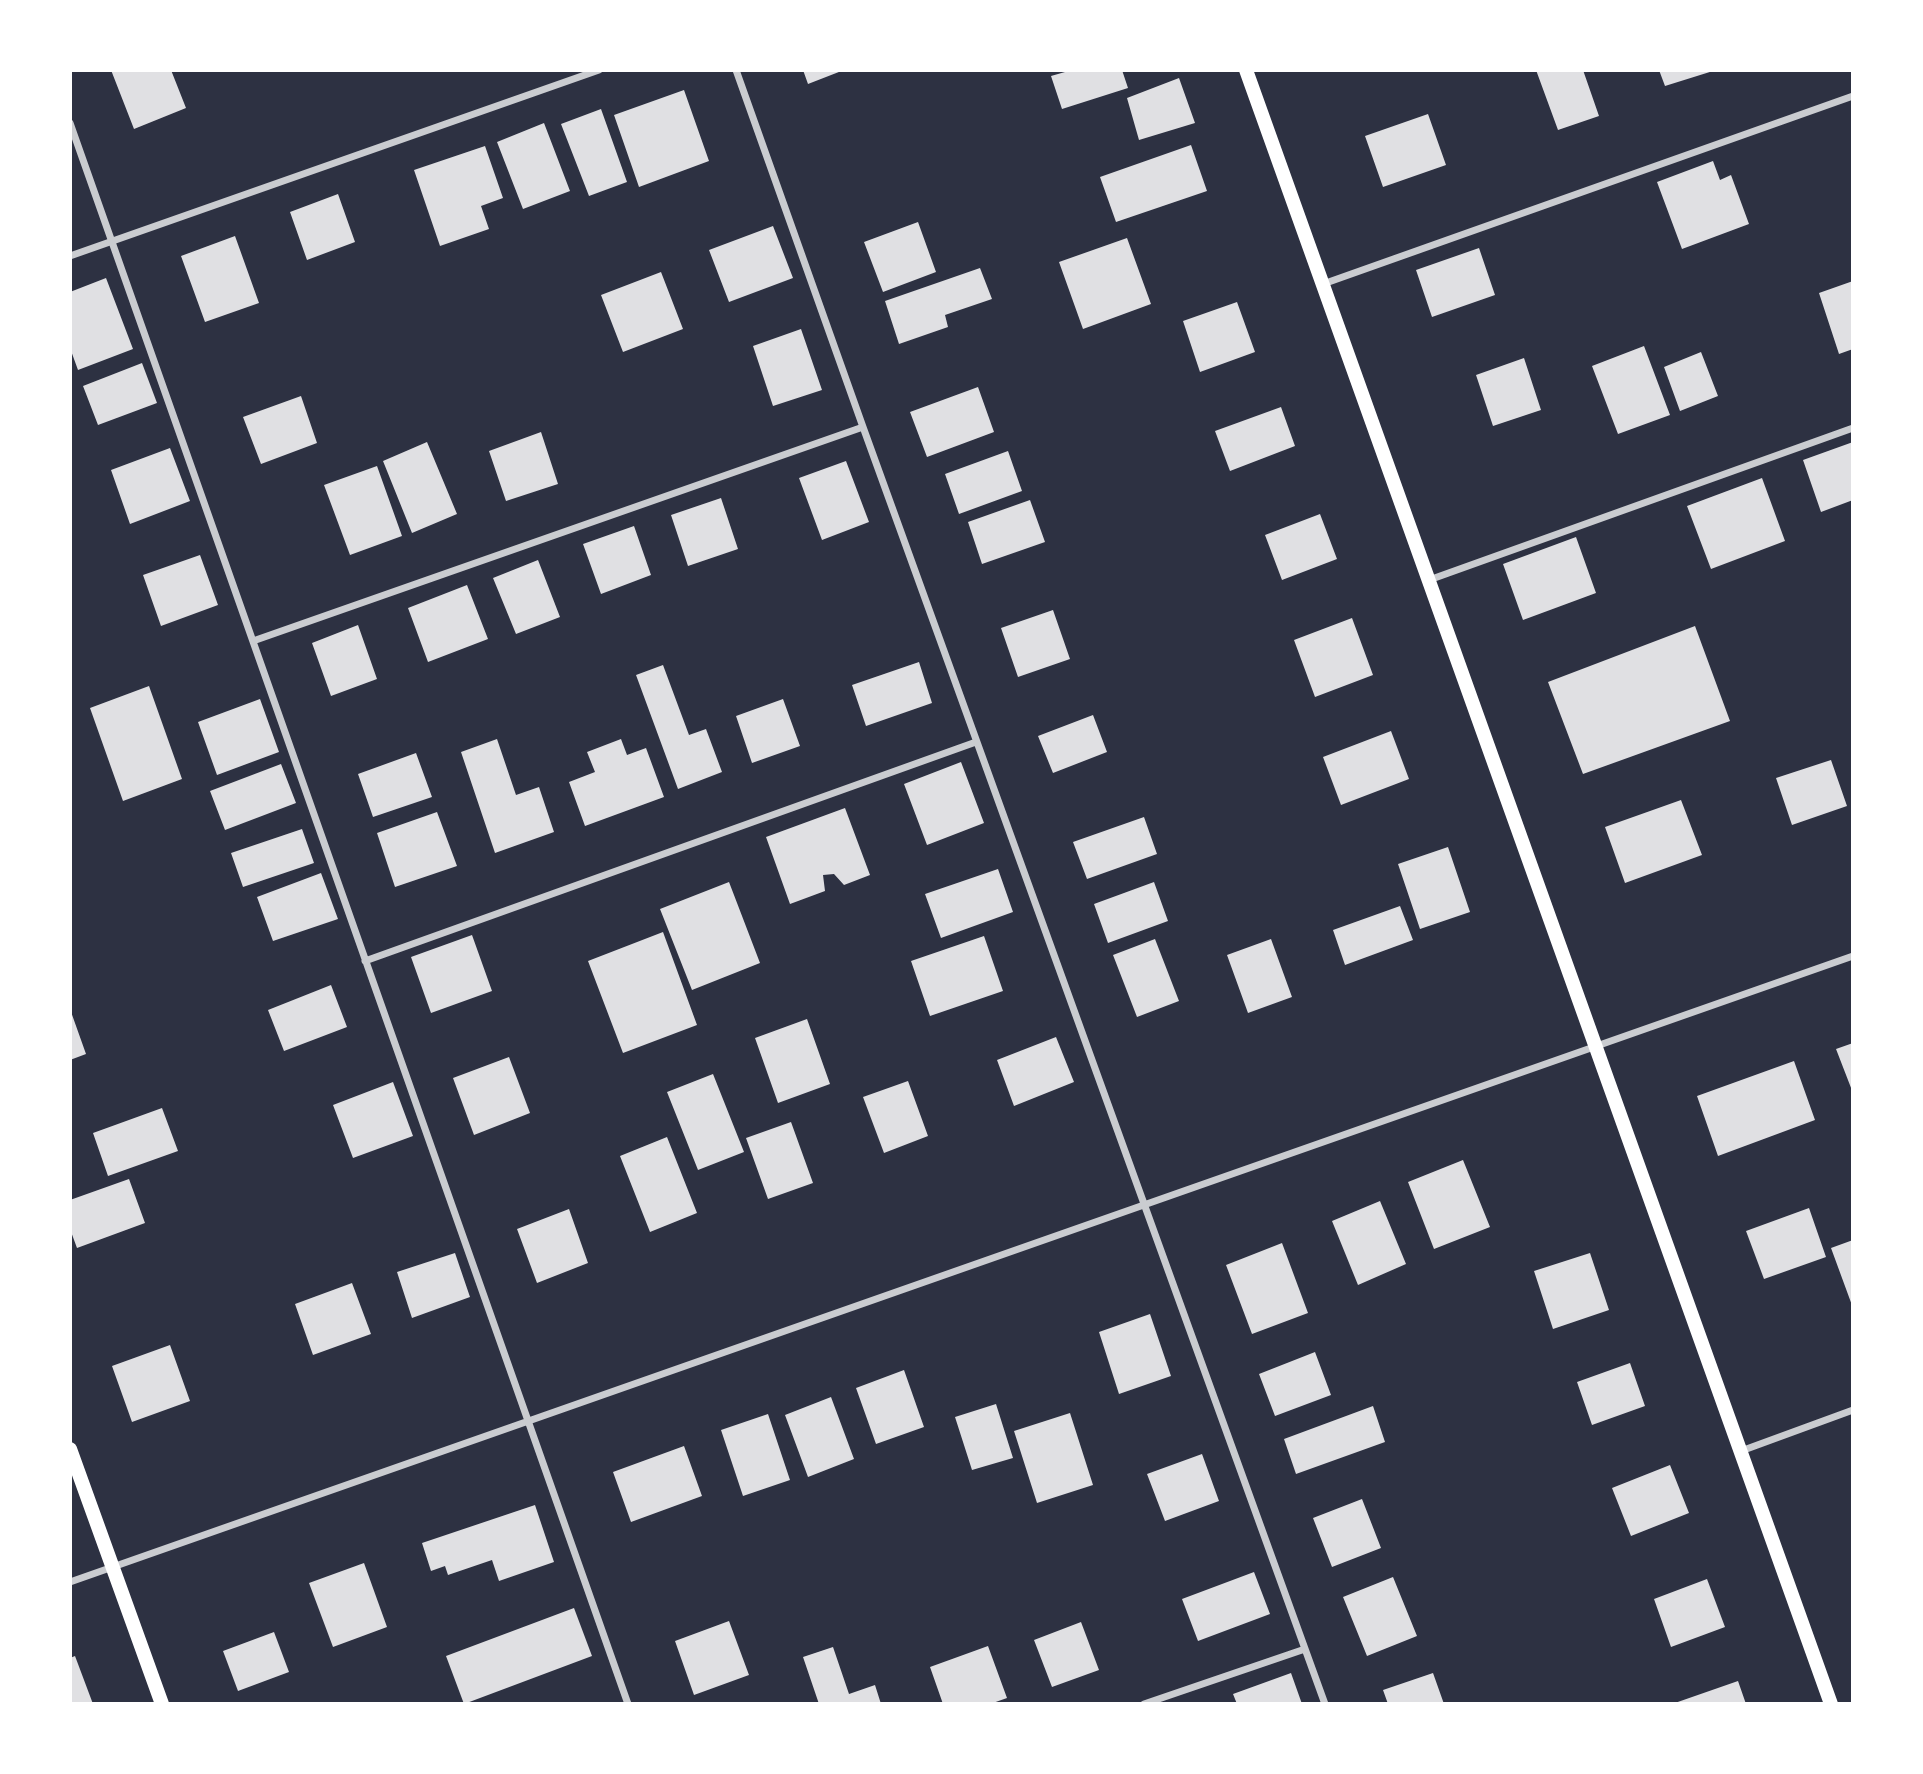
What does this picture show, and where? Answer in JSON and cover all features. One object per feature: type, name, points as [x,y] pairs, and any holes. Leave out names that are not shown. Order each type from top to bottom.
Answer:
[{"type":"main road","points":[[1246,70],[1831,1704]]},
{"type":"main road","points":[[70,1449],[162,1704]]},
{"type":"street","points":[[70,256],[599,70]]},
{"type":"street","points":[[736,70],[976,742],[1325,1704]]},
{"type":"street","points":[[1322,284],[1853,96]]},
{"type":"street","points":[[70,123],[628,1704]]},
{"type":"street","points":[[253,640],[863,427]]},
{"type":"street","points":[[1429,580],[1853,428]]},
{"type":"street","points":[[365,961],[976,742]]},
{"type":"street","points":[[70,1582],[1853,956]]},
{"type":"street","points":[[1740,1451],[1853,1410]]},
{"type":"street","points":[[1144,1704],[1305,1649]]},
{"type":"building","points":[[111,70],[171,70],[186,108],[134,129]]},
{"type":"building","points":[[803,70],[844,70],[808,84]]},
{"type":"building","points":[[1072,70],[1122,70],[1128,88],[1062,109],[1051,76]]},
{"type":"building","points":[[1536,70],[1583,70],[1599,116],[1558,130]]},
{"type":"building","points":[[1659,70],[1713,70],[1713,71],[1665,86]]},
{"type":"building","points":[[1179,78],[1195,123],[1139,140],[1127,98]]},
{"type":"building","points":[[684,90],[709,161],[639,187],[614,115]]},
{"type":"building","points":[[601,109],[627,182],[589,196],[561,124]]},
{"type":"building","points":[[1428,114],[1446,165],[1383,187],[1365,136]]},
{"type":"building","points":[[544,123],[570,191],[523,209],[497,142]]},
{"type":"building","points":[[1191,145],[1207,191],[1116,222],[1100,177]]},
{"type":"building","points":[[485,146],[503,198],[481,206],[489,229],[440,246],[414,170]]},
{"type":"building","points":[[1713,161],[1720,180],[1731,175],[1749,224],[1682,249],[1657,182]]},
{"type":"building","points":[[338,194],[355,242],[307,260],[290,212]]},
{"type":"building","points":[[918,222],[936,272],[883,292],[864,242]]},
{"type":"building","points":[[773,226],[793,278],[729,302],[709,250]]},
{"type":"building","points":[[235,236],[259,303],[205,322],[181,256]]},
{"type":"building","points":[[1127,238],[1151,304],[1083,329],[1059,262]]},
{"type":"building","points":[[1479,248],[1495,295],[1432,317],[1416,270]]},
{"type":"building","points":[[980,268],[992,299],[945,315],[948,327],[899,344],[885,301]]},
{"type":"building","points":[[661,272],[683,329],[623,352],[601,295]]},
{"type":"building","points":[[106,278],[133,349],[78,370],[70,348],[70,292]]},
{"type":"building","points":[[1853,281],[1853,349],[1839,354],[1819,293]]},
{"type":"building","points":[[1237,302],[1255,352],[1200,372],[1183,321]]},
{"type":"building","points":[[801,329],[822,390],[773,406],[753,346]]},
{"type":"building","points":[[1644,346],[1670,415],[1618,434],[1592,366]]},
{"type":"building","points":[[1701,352],[1718,396],[1680,411],[1664,367]]},
{"type":"building","points":[[1524,358],[1541,410],[1493,426],[1476,375]]},
{"type":"building","points":[[142,363],[157,403],[98,425],[83,386]]},
{"type":"building","points":[[978,387],[994,432],[927,457],[910,412]]},
{"type":"building","points":[[301,396],[317,443],[261,464],[243,417]]},
{"type":"building","points":[[1281,407],[1295,446],[1230,471],[1215,431]]},
{"type":"building","points":[[541,432],[558,484],[506,501],[489,451]]},
{"type":"building","points":[[427,442],[457,514],[412,533],[383,461]]},
{"type":"building","points":[[1853,442],[1853,500],[1821,512],[1803,460]]},
{"type":"building","points":[[170,448],[190,501],[130,524],[111,470]]},
{"type":"building","points":[[1008,451],[1022,491],[959,514],[945,474]]},
{"type":"building","points":[[846,461],[869,522],[822,540],[799,478]]},
{"type":"building","points":[[377,466],[402,536],[350,555],[324,485]]},
{"type":"building","points":[[1762,478],[1785,541],[1711,569],[1687,506]]},
{"type":"building","points":[[721,498],[738,549],[688,566],[671,515]]},
{"type":"building","points":[[1030,500],[1045,542],[982,564],[968,522]]},
{"type":"building","points":[[1320,514],[1337,559],[1282,580],[1265,535]]},
{"type":"building","points":[[634,526],[651,575],[601,594],[583,544]]},
{"type":"building","points":[[1576,537],[1596,593],[1523,620],[1503,564]]},
{"type":"building","points":[[200,555],[218,605],[161,626],[143,575]]},
{"type":"building","points":[[538,560],[560,617],[516,634],[493,578]]},
{"type":"building","points":[[467,585],[488,639],[428,662],[408,608]]},
{"type":"building","points":[[1053,610],[1070,659],[1018,677],[1001,628]]},
{"type":"building","points":[[1352,618],[1373,675],[1315,697],[1294,640]]},
{"type":"building","points":[[358,625],[377,679],[331,696],[312,643]]},
{"type":"building","points":[[1695,626],[1730,721],[1583,774],[1548,682]]},
{"type":"building","points":[[919,662],[932,703],[866,726],[852,685]]},
{"type":"building","points":[[663,665],[689,735],[706,729],[722,772],[678,789],[636,675]]},
{"type":"building","points":[[149,686],[182,779],[123,801],[90,708]]},
{"type":"building","points":[[260,699],[279,752],[217,775],[198,722]]},
{"type":"building","points":[[783,699],[800,746],[752,763],[736,716]]},
{"type":"building","points":[[1093,715],[1107,752],[1053,773],[1038,736]]},
{"type":"building","points":[[1391,731],[1409,779],[1341,805],[1323,757]]},
{"type":"building","points":[[497,739],[516,795],[539,787],[554,832],[495,853],[461,752]]},
{"type":"building","points":[[621,739],[627,755],[646,748],[664,797],[585,826],[569,782],[595,772],[587,752]]},
{"type":"building","points":[[416,753],[432,797],[373,817],[358,774]]},
{"type":"building","points":[[1831,760],[1847,806],[1792,825],[1776,778]]},
{"type":"building","points":[[961,762],[984,823],[927,845],[904,784]]},
{"type":"building","points":[[281,764],[296,803],[225,830],[210,791]]},
{"type":"building","points":[[1681,800],[1702,855],[1625,883],[1605,827]]},
{"type":"building","points":[[845,808],[870,875],[844,885],[834,874],[823,875],[825,891],[790,904],[766,837]]},
{"type":"building","points":[[437,812],[457,866],[395,887],[377,833]]},
{"type":"building","points":[[1144,817],[1157,854],[1087,879],[1073,842]]},
{"type":"building","points":[[302,829],[314,863],[243,887],[231,853]]},
{"type":"building","points":[[1448,847],[1470,912],[1420,929],[1398,864]]},
{"type":"building","points":[[998,869],[1013,912],[941,938],[925,894]]},
{"type":"building","points":[[321,873],[338,919],[273,941],[257,897]]},
{"type":"building","points":[[729,882],[760,963],[692,990],[660,909]]},
{"type":"building","points":[[1154,882],[1168,921],[1108,943],[1094,904]]},
{"type":"building","points":[[1400,906],[1413,940],[1345,965],[1333,930]]},
{"type":"building","points":[[663,932],[697,1025],[623,1053],[588,961]]},
{"type":"building","points":[[472,935],[492,991],[431,1013],[411,957]]},
{"type":"building","points":[[984,936],[1003,991],[930,1016],[911,961]]},
{"type":"building","points":[[1155,939],[1179,1001],[1137,1017],[1113,955]]},
{"type":"building","points":[[1271,939],[1292,997],[1248,1013],[1227,955]]},
{"type":"building","points":[[331,985],[347,1027],[284,1051],[268,1010]]},
{"type":"building","points":[[70,1009],[86,1054],[70,1060]]},
{"type":"building","points":[[807,1019],[830,1084],[778,1103],[755,1038]]},
{"type":"building","points":[[1056,1037],[1074,1082],[1014,1106],[997,1060]]},
{"type":"building","points":[[1853,1043],[1853,1093],[1836,1049]]},
{"type":"building","points":[[509,1057],[530,1113],[474,1135],[453,1078]]},
{"type":"building","points":[[1794,1061],[1815,1120],[1718,1156],[1697,1096]]},
{"type":"building","points":[[713,1074],[744,1152],[698,1170],[667,1092]]},
{"type":"building","points":[[908,1081],[928,1136],[884,1153],[863,1097]]},
{"type":"building","points":[[393,1082],[413,1136],[353,1158],[333,1105]]},
{"type":"building","points":[[162,1108],[178,1151],[108,1176],[93,1133]]},
{"type":"building","points":[[791,1122],[813,1183],[768,1199],[746,1138]]},
{"type":"building","points":[[667,1137],[697,1213],[650,1232],[620,1156]]},
{"type":"building","points":[[1463,1160],[1490,1227],[1434,1249],[1408,1182]]},
{"type":"building","points":[[129,1179],[145,1223],[77,1248],[70,1229],[70,1200]]},
{"type":"building","points":[[1380,1201],[1406,1264],[1358,1285],[1332,1221]]},
{"type":"building","points":[[1809,1208],[1826,1257],[1764,1279],[1746,1231]]},
{"type":"building","points":[[569,1209],[588,1263],[537,1283],[517,1229]]},
{"type":"building","points":[[1853,1240],[1853,1308],[1831,1248]]},
{"type":"building","points":[[1282,1243],[1308,1313],[1252,1334],[1226,1265]]},
{"type":"building","points":[[455,1253],[470,1297],[412,1318],[397,1272]]},
{"type":"building","points":[[1590,1253],[1609,1310],[1553,1329],[1534,1271]]},
{"type":"building","points":[[352,1283],[371,1334],[313,1355],[295,1304]]},
{"type":"building","points":[[1150,1314],[1171,1376],[1119,1394],[1099,1332]]},
{"type":"building","points":[[170,1345],[190,1401],[132,1422],[112,1366]]},
{"type":"building","points":[[1315,1352],[1331,1395],[1275,1416],[1259,1374]]},
{"type":"building","points":[[1630,1363],[1645,1406],[1592,1425],[1577,1382]]},
{"type":"building","points":[[904,1370],[924,1427],[876,1444],[856,1388]]},
{"type":"building","points":[[831,1397],[854,1459],[808,1477],[785,1415]]},
{"type":"building","points":[[996,1404],[1013,1458],[972,1470],[955,1417]]},
{"type":"building","points":[[1373,1406],[1385,1442],[1296,1474],[1284,1439]]},
{"type":"building","points":[[1070,1413],[1093,1485],[1037,1503],[1014,1431]]},
{"type":"building","points":[[768,1414],[790,1480],[743,1496],[721,1430]]},
{"type":"building","points":[[684,1446],[702,1496],[631,1522],[613,1472]]},
{"type":"building","points":[[1202,1454],[1219,1501],[1165,1521],[1147,1474]]},
{"type":"building","points":[[1670,1465],[1689,1513],[1631,1536],[1612,1488]]},
{"type":"building","points":[[1362,1499],[1381,1548],[1332,1567],[1313,1518]]},
{"type":"building","points":[[535,1505],[554,1562],[499,1581],[492,1560],[448,1575],[445,1566],[431,1571],[422,1543]]},
{"type":"building","points":[[364,1563],[387,1627],[333,1647],[309,1583]]},
{"type":"building","points":[[1254,1572],[1270,1614],[1198,1641],[1182,1599]]},
{"type":"building","points":[[1393,1577],[1417,1636],[1367,1656],[1343,1597]]},
{"type":"building","points":[[1707,1579],[1725,1627],[1671,1647],[1654,1599]]},
{"type":"building","points":[[574,1608],[592,1656],[464,1704],[446,1656]]},
{"type":"building","points":[[729,1621],[749,1675],[694,1695],[675,1641]]},
{"type":"building","points":[[1081,1622],[1099,1670],[1052,1687],[1034,1640]]},
{"type":"building","points":[[274,1632],[289,1672],[238,1691],[223,1651]]},
{"type":"building","points":[[988,1646],[1007,1698],[990,1704],[943,1704],[930,1667]]},
{"type":"building","points":[[833,1647],[849,1694],[875,1685],[881,1704],[819,1704],[803,1657]]},
{"type":"building","points":[[75,1656],[93,1704],[70,1704],[70,1658]]},
{"type":"building","points":[[1291,1673],[1302,1704],[1237,1704],[1233,1694]]},
{"type":"building","points":[[1433,1673],[1444,1704],[1388,1704],[1383,1690]]},
{"type":"building","points":[[1738,1681],[1746,1704],[1672,1704]]}]
